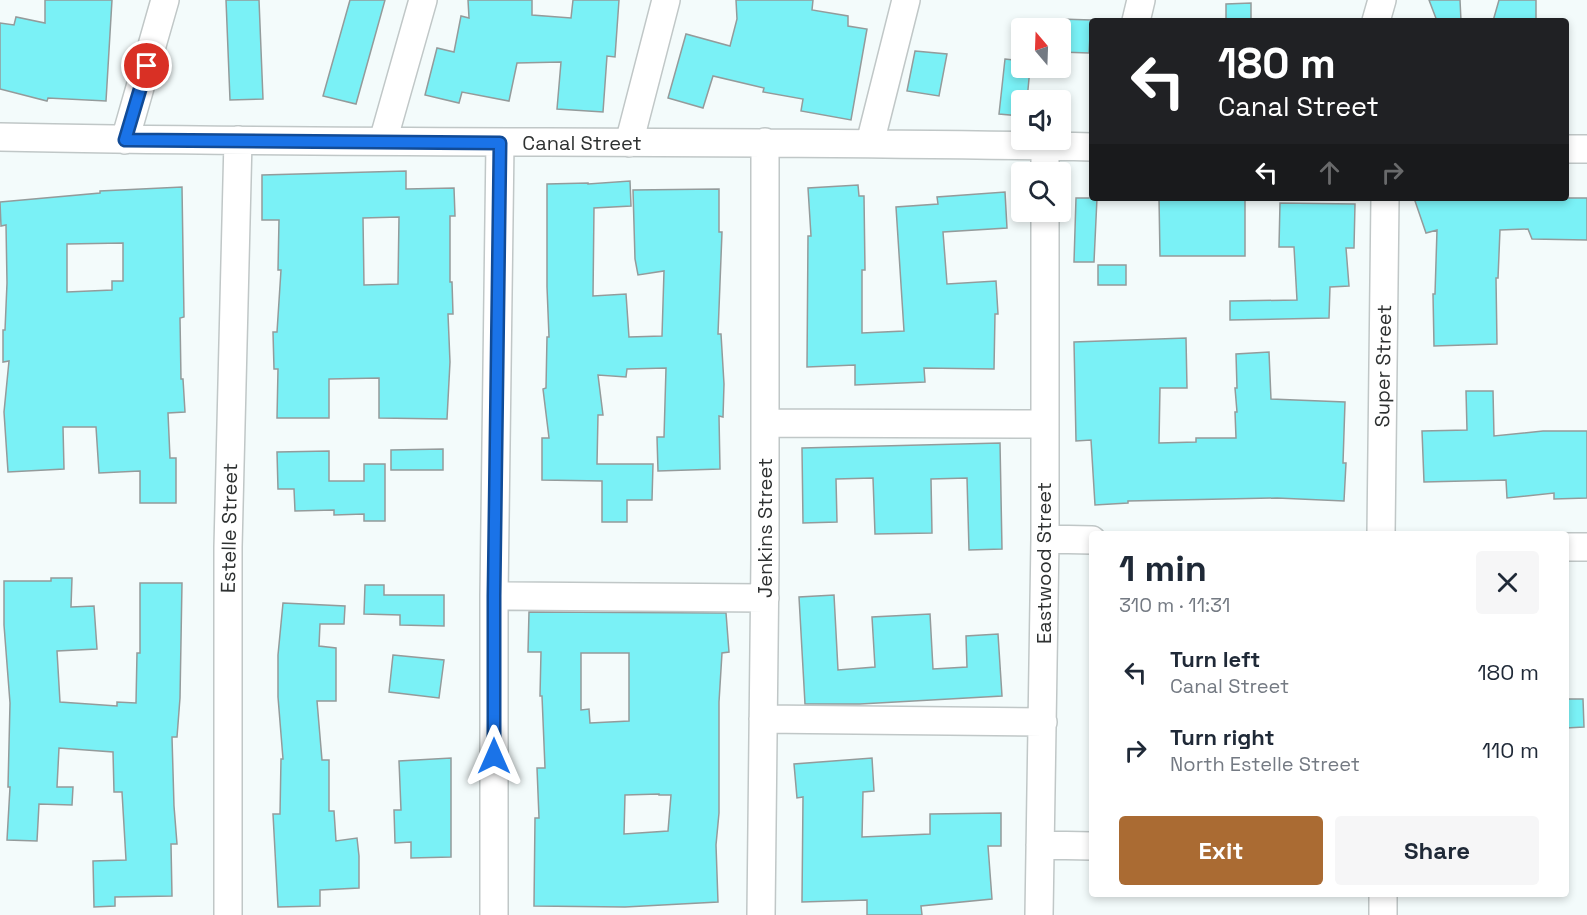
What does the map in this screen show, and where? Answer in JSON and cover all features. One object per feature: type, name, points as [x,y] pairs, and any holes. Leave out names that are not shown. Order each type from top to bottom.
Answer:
[{"type":"street","points":[[125,140],[165,0]]},
{"type":"street","points":[[383,141],[423,0]]},
{"type":"street","points":[[630,143],[666,0]]},
{"type":"street","points":[[870,143],[906,0]]},
{"type":"street","points":[[1137,18],[1141,0]]},
{"type":"street","points":[[1377,18],[1382,0]]},
{"type":"street","name":"Canal Street","points":[[0,137],[125,140],[500,143],[765,142],[1011,145]]},
{"type":"street","name":"Estelle Street","points":[[228,915],[228,547],[238,140]]},
{"type":"street","name":"Jenkins Street","points":[[762,915],[765,142]]},
{"type":"street","points":[[494,915],[494,596],[500,143]]},
{"type":"street","name":"Canal Street","points":[[1071,147],[1089,147]]},
{"type":"street","points":[[1569,149],[1587,149]]},
{"type":"street","name":"Super Street","points":[[1381,531],[1385,201]]},
{"type":"street","name":"Eastwood Street","points":[[1039,915],[1045,539],[1045,222]]},
{"type":"street","points":[[765,423],[1045,424]]},
{"type":"street","points":[[1045,539],[1089,540]]},
{"type":"street","points":[[1569,547],[1587,547]]},
{"type":"street","points":[[494,596],[765,598]]},
{"type":"street","points":[[764,719],[1043,722]]},
{"type":"street","points":[[1040,845],[1089,846]]},
{"type":"street","points":[[1383,897],[1383,915]]},
{"type":"building","points":[[45,0],[112,0],[106,101],[48,98],[47,101],[0,89],[0,23],[14,25],[16,17],[45,23]]},
{"type":"building","points":[[226,0],[259,0],[263,99],[230,100]]},
{"type":"building","points":[[350,0],[385,0],[356,104],[323,96]]},
{"type":"building","points":[[468,0],[532,0],[532,15],[571,18],[573,0],[619,0],[615,57],[607,56],[603,112],[557,109],[561,62],[517,63],[509,101],[462,92],[459,103],[425,95],[437,48],[454,52],[461,16],[469,18]]},
{"type":"building","points":[[736,0],[813,0],[812,10],[848,16],[848,26],[867,29],[851,120],[801,111],[803,99],[763,92],[764,88],[713,76],[703,108],[668,98],[686,34],[730,46],[737,19]]},
{"type":"building","points":[[1429,0],[1460,0],[1461,18],[1436,18]]},
{"type":"building","points":[[1499,0],[1536,0],[1536,18],[1494,18]]},
{"type":"building","points":[[1251,3],[1251,18],[1226,18],[1226,4]]},
{"type":"building","points":[[1071,19],[1089,20],[1089,53],[1071,52]]},
{"type":"building","points":[[915,51],[947,54],[939,96],[907,91]]},
{"type":"building","points":[[1005,59],[1011,60],[1011,78],[1029,78],[1028,90],[1011,90],[1011,115],[999,114]]},
{"type":"building","points":[[406,171],[406,189],[454,188],[455,216],[450,216],[450,282],[452,282],[453,314],[448,314],[450,362],[447,419],[379,418],[379,378],[329,379],[329,418],[277,418],[278,369],[274,369],[273,332],[277,332],[281,270],[278,270],[279,220],[262,220],[262,175]],"holes":[[[399,217],[398,284],[364,285],[363,218]]]},
{"type":"building","points":[[630,181],[631,206],[594,208],[593,296],[626,294],[629,337],[662,336],[664,271],[638,275],[635,259],[633,190],[719,189],[719,232],[722,232],[718,334],[721,334],[724,384],[723,417],[719,416],[720,469],[658,471],[657,437],[664,437],[666,368],[627,369],[626,377],[598,375],[603,415],[598,415],[597,464],[653,464],[652,500],[627,500],[627,522],[602,522],[602,481],[542,480],[542,438],[549,438],[543,389],[546,388],[547,337],[549,337],[547,184]]},
{"type":"building","points":[[858,185],[859,196],[864,196],[865,270],[862,270],[862,333],[904,331],[896,207],[938,204],[937,197],[1005,192],[1007,228],[943,232],[947,284],[996,281],[998,314],[995,314],[994,369],[924,368],[925,382],[855,385],[855,365],[807,367],[808,236],[811,236],[808,188]]},
{"type":"building","points":[[182,187],[184,317],[180,318],[181,379],[183,379],[185,412],[168,413],[170,458],[176,458],[176,503],[140,503],[140,471],[99,473],[96,427],[63,427],[64,469],[8,472],[4,412],[9,361],[3,362],[7,283],[6,225],[1,226],[0,202],[100,193],[100,191]],"holes":[[[123,243],[123,281],[112,281],[112,290],[67,292],[67,244]]]},
{"type":"building","points":[[1076,198],[1089,198],[1089,201],[1097,201],[1094,262],[1074,262]]},
{"type":"building","points":[[1569,198],[1587,198],[1587,240],[1532,239],[1528,229],[1500,230],[1498,278],[1496,278],[1497,344],[1434,346],[1433,294],[1435,294],[1437,230],[1426,233],[1415,201],[1569,201]]},
{"type":"building","points":[[1159,201],[1245,201],[1245,256],[1160,256]]},
{"type":"building","points":[[1280,203],[1355,204],[1354,248],[1346,248],[1349,286],[1330,287],[1329,318],[1230,320],[1230,301],[1297,300],[1294,247],[1279,247]]},
{"type":"building","points":[[1098,265],[1126,265],[1126,285],[1098,285]]},
{"type":"building","points":[[1186,338],[1187,388],[1160,388],[1159,443],[1196,442],[1196,438],[1236,438],[1236,354],[1269,352],[1271,399],[1345,402],[1344,501],[1277,498],[1128,501],[1128,503],[1095,505],[1091,440],[1076,441],[1074,342]]},
{"type":"building","points":[[1466,391],[1493,391],[1494,436],[1543,431],[1587,431],[1587,498],[1554,499],[1554,493],[1507,498],[1506,480],[1424,482],[1422,431],[1467,430]]},
{"type":"building","points":[[1000,443],[1002,549],[969,550],[967,478],[931,479],[932,533],[875,534],[873,478],[836,479],[837,522],[803,523],[802,448]]},
{"type":"building","points":[[443,449],[443,470],[391,470],[391,450]]},
{"type":"building","points":[[329,451],[329,481],[364,481],[364,464],[385,464],[385,521],[364,521],[364,514],[334,515],[334,510],[295,511],[294,489],[278,489],[277,452]]},
{"type":"building","points":[[51,578],[72,578],[71,607],[94,606],[97,649],[57,651],[60,702],[117,706],[117,702],[136,703],[137,653],[140,653],[140,583],[182,583],[180,698],[177,737],[172,737],[177,844],[171,844],[172,896],[115,897],[115,906],[94,907],[93,861],[126,860],[122,792],[114,792],[113,752],[59,748],[57,787],[73,787],[72,805],[39,804],[37,841],[7,840],[10,787],[8,787],[10,703],[4,625],[4,581],[51,581]]},
{"type":"building","points":[[365,585],[384,585],[384,595],[444,595],[444,626],[400,625],[400,615],[364,614]]},
{"type":"building","points":[[834,595],[838,670],[875,667],[872,617],[930,614],[933,669],[967,667],[966,636],[998,634],[1002,696],[860,704],[805,704],[799,597]]},
{"type":"building","points":[[283,603],[345,606],[344,624],[320,624],[319,646],[336,648],[336,701],[317,701],[322,760],[329,760],[329,811],[334,811],[336,841],[357,838],[359,888],[320,890],[320,906],[278,907],[273,814],[280,814],[281,759],[283,759],[278,697],[278,655]]},
{"type":"building","points":[[529,612],[726,613],[729,652],[722,653],[719,702],[719,813],[716,845],[718,902],[625,907],[534,906],[535,818],[539,818],[537,768],[545,768],[542,696],[540,696],[541,652],[528,652]],"holes":[[[581,653],[629,653],[629,721],[590,723],[589,709],[581,710]],[[625,795],[671,795],[668,831],[624,834]]]},
{"type":"building","points":[[393,655],[444,660],[439,698],[389,692]]},
{"type":"building","points":[[1569,699],[1583,699],[1584,727],[1569,728]]},
{"type":"building","points":[[451,758],[451,857],[411,858],[411,842],[395,843],[394,810],[401,810],[399,761]]},
{"type":"building","points":[[872,758],[874,791],[863,792],[862,837],[930,834],[930,814],[1001,813],[1001,846],[988,846],[992,899],[921,906],[922,915],[867,915],[867,900],[802,902],[803,797],[797,798],[794,764]]},
{"type":"route","points":[[147,66],[125,140],[500,143],[494,756]]}]
